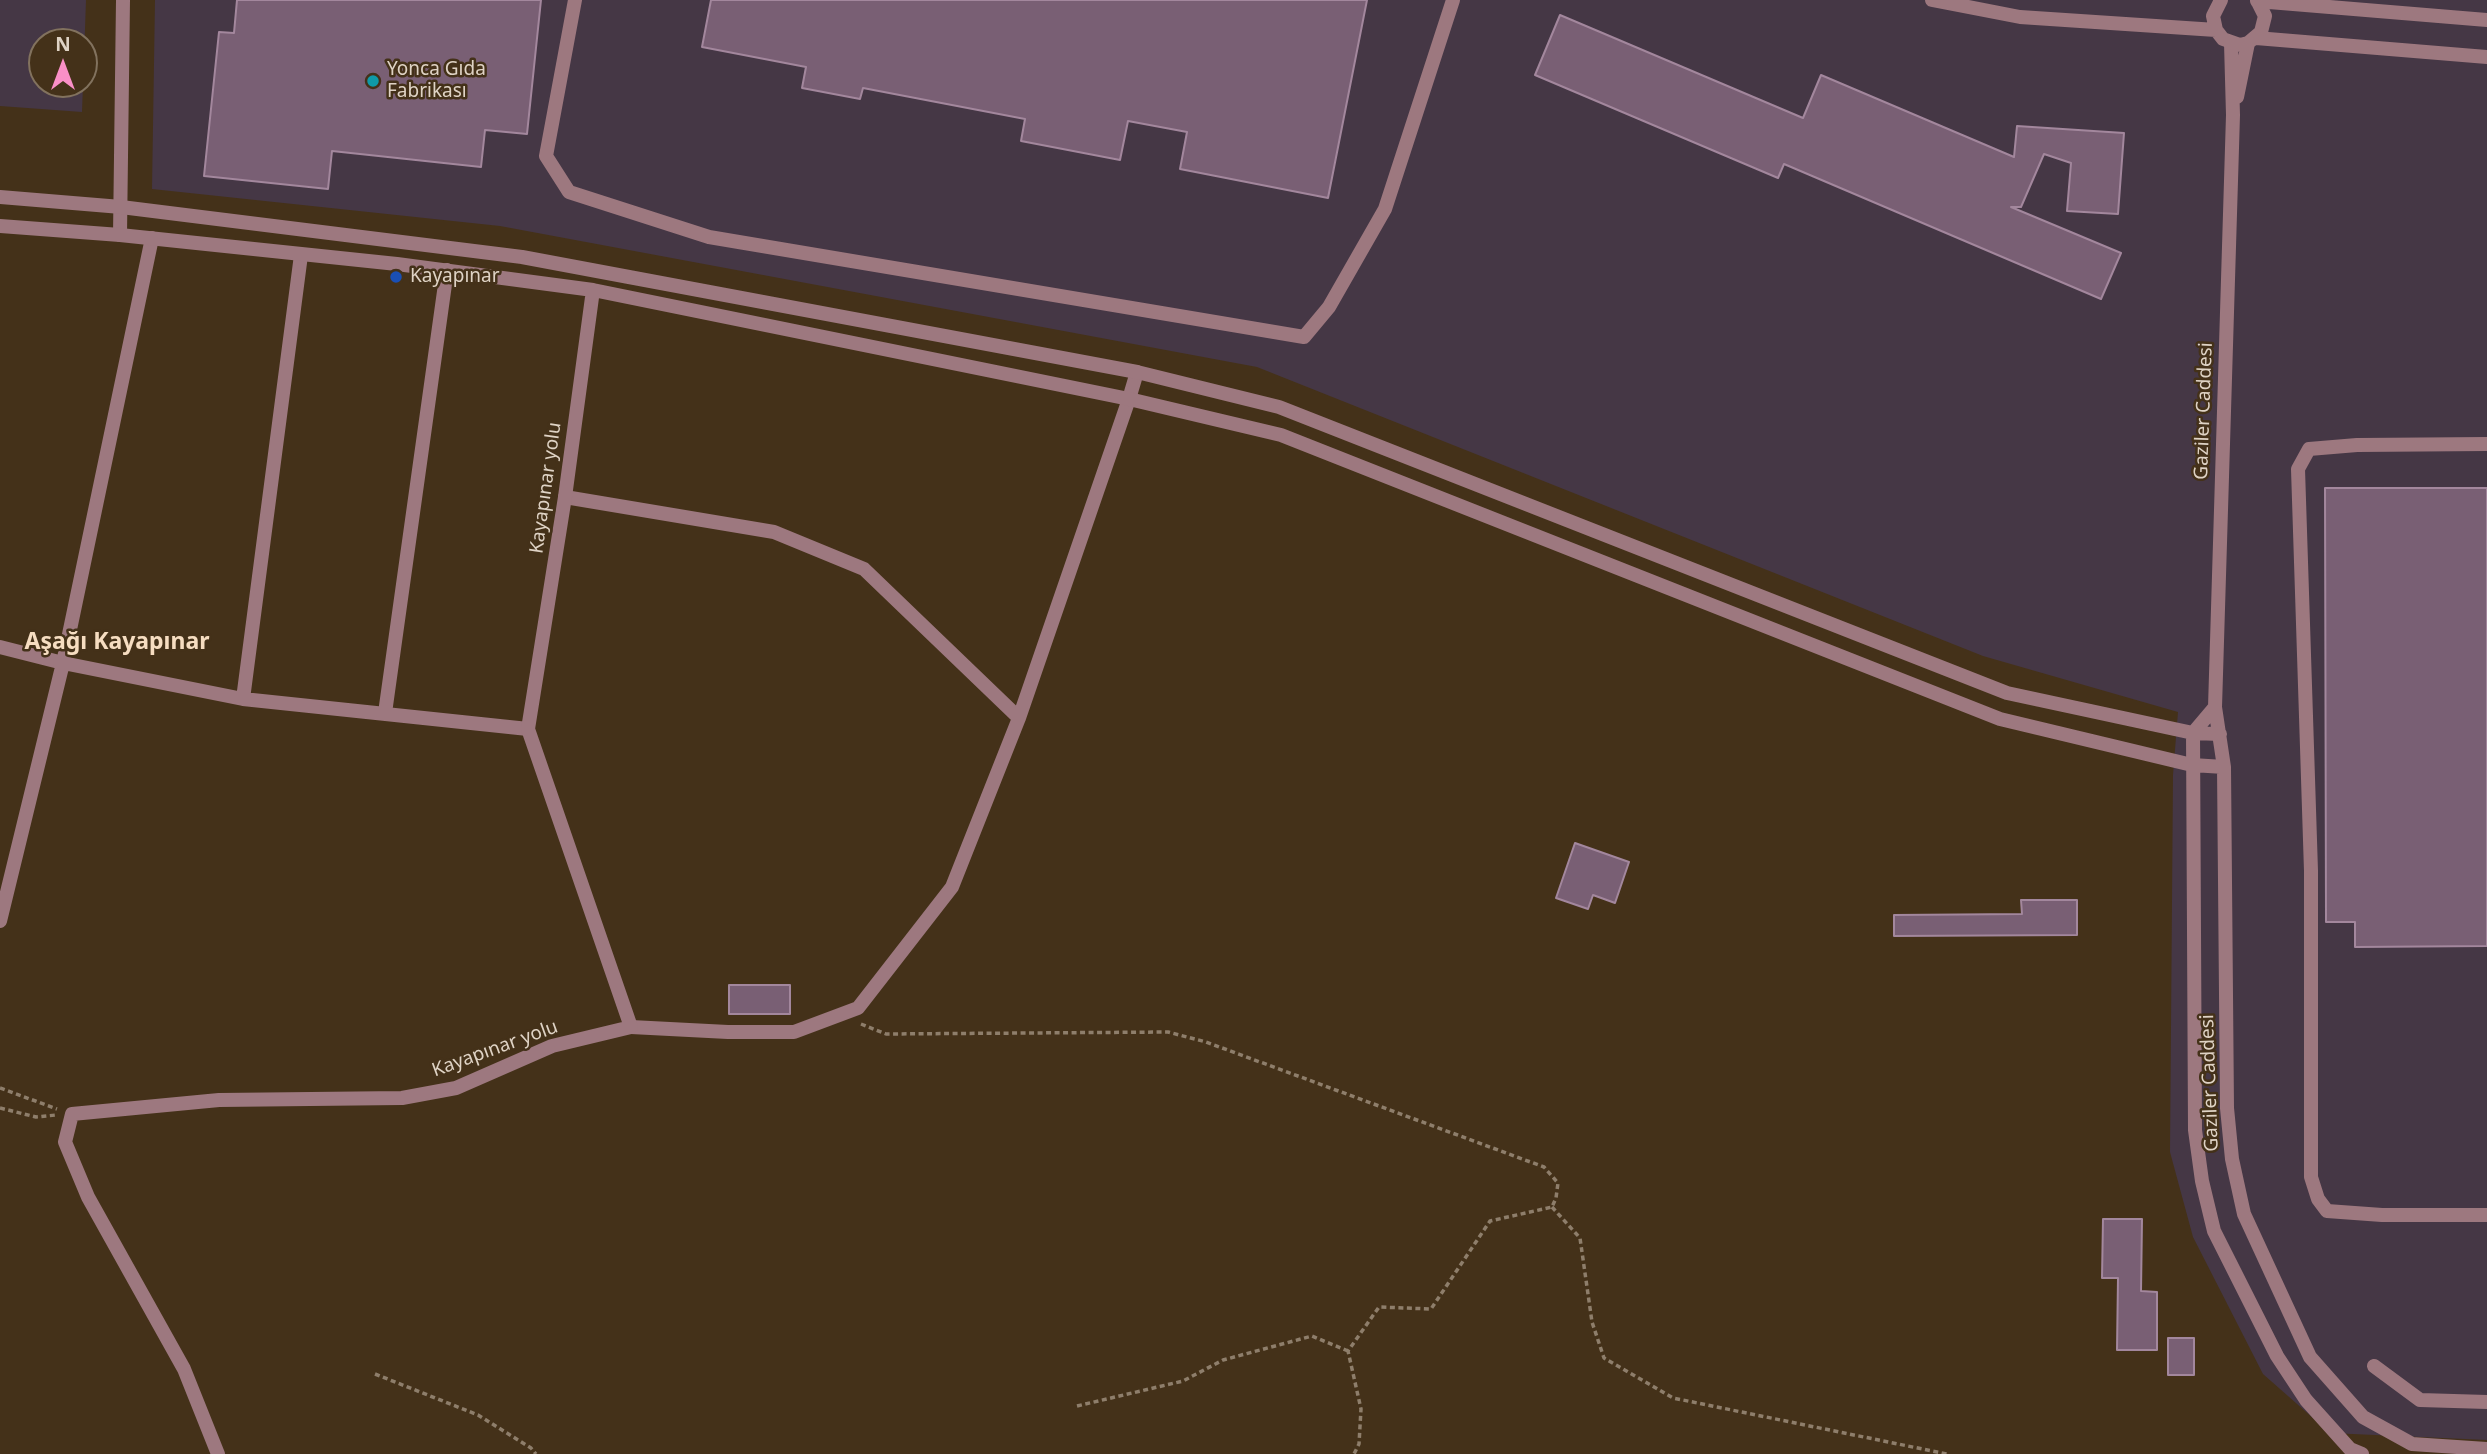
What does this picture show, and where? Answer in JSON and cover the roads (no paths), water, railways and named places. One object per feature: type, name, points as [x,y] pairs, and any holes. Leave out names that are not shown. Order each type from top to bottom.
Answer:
[{"type":"street","points":[[120,235],[123,0]]},
{"type":"street","points":[[575,0],[546,156],[569,192],[709,237],[1304,337],[1329,307],[1385,209],[1453,0]]},
{"type":"street","points":[[1933,0],[2020,17],[2216,30]]},
{"type":"street","points":[[2213,0],[2220,0],[2213,16],[2216,30],[2223,39],[2231,43],[2252,40],[2487,57]]},
{"type":"street","points":[[2257,0],[2487,20]]},
{"type":"street","points":[[2233,116],[2252,40],[2261,32],[2265,16],[2257,0]]},
{"type":"street","points":[[2231,43],[2233,116]]},
{"type":"street","name":"Gaziler Caddesi","points":[[2233,116],[2215,707],[2224,767],[2227,1108],[2232,1159],[2244,1214],[2310,1357],[2363,1418],[2412,1444],[2487,1449]]},
{"type":"street","points":[[0,197],[121,207],[522,257],[1137,372],[1279,407],[2007,693],[2193,733],[2220,734]]},
{"type":"street","points":[[0,226],[152,238],[447,270],[593,290],[1129,399],[1281,435],[2000,719],[2192,765],[2224,767]]},
{"type":"street","points":[[0,921],[62,663],[152,238]]},
{"type":"street","points":[[243,699],[301,255]]},
{"type":"street","points":[[385,713],[447,270]]},
{"type":"street","name":"Kayapınar yolu","points":[[218,1454],[184,1368],[83,1186],[65,1142],[72,1114],[219,1100],[402,1098],[456,1088],[552,1046],[631,1027],[528,729],[565,497],[593,290]]},
{"type":"street","points":[[631,1027],[794,1032],[859,1008],[953,887],[1018,719],[1137,372]]},
{"type":"street","points":[[2487,444],[2357,445],[2309,449],[2298,469],[2311,871],[2311,1177],[2318,1199],[2327,1211],[2382,1215],[2487,1215]]},
{"type":"street","points":[[565,497],[774,532],[864,569],[1018,719]]},
{"type":"street","points":[[0,647],[62,663],[243,699],[528,729]]},
{"type":"street","points":[[2193,733],[2215,707]]},
{"type":"street","name":"Gaziler Caddesi","points":[[2193,733],[2195,1130],[2202,1181],[2214,1231],[2277,1356],[2306,1400],[2350,1449],[2362,1454]]},
{"type":"street","points":[[2374,1366],[2420,1399],[2487,1402]]},
{"type":"place","name":"Yonca Gıda Fabrikası","points":[[373,81]]},
{"type":"place","name":"Kayapınar","points":[[396,277]]},
{"type":"district","name":"Aşağı Kayapınar","points":[[117,642]]}]
